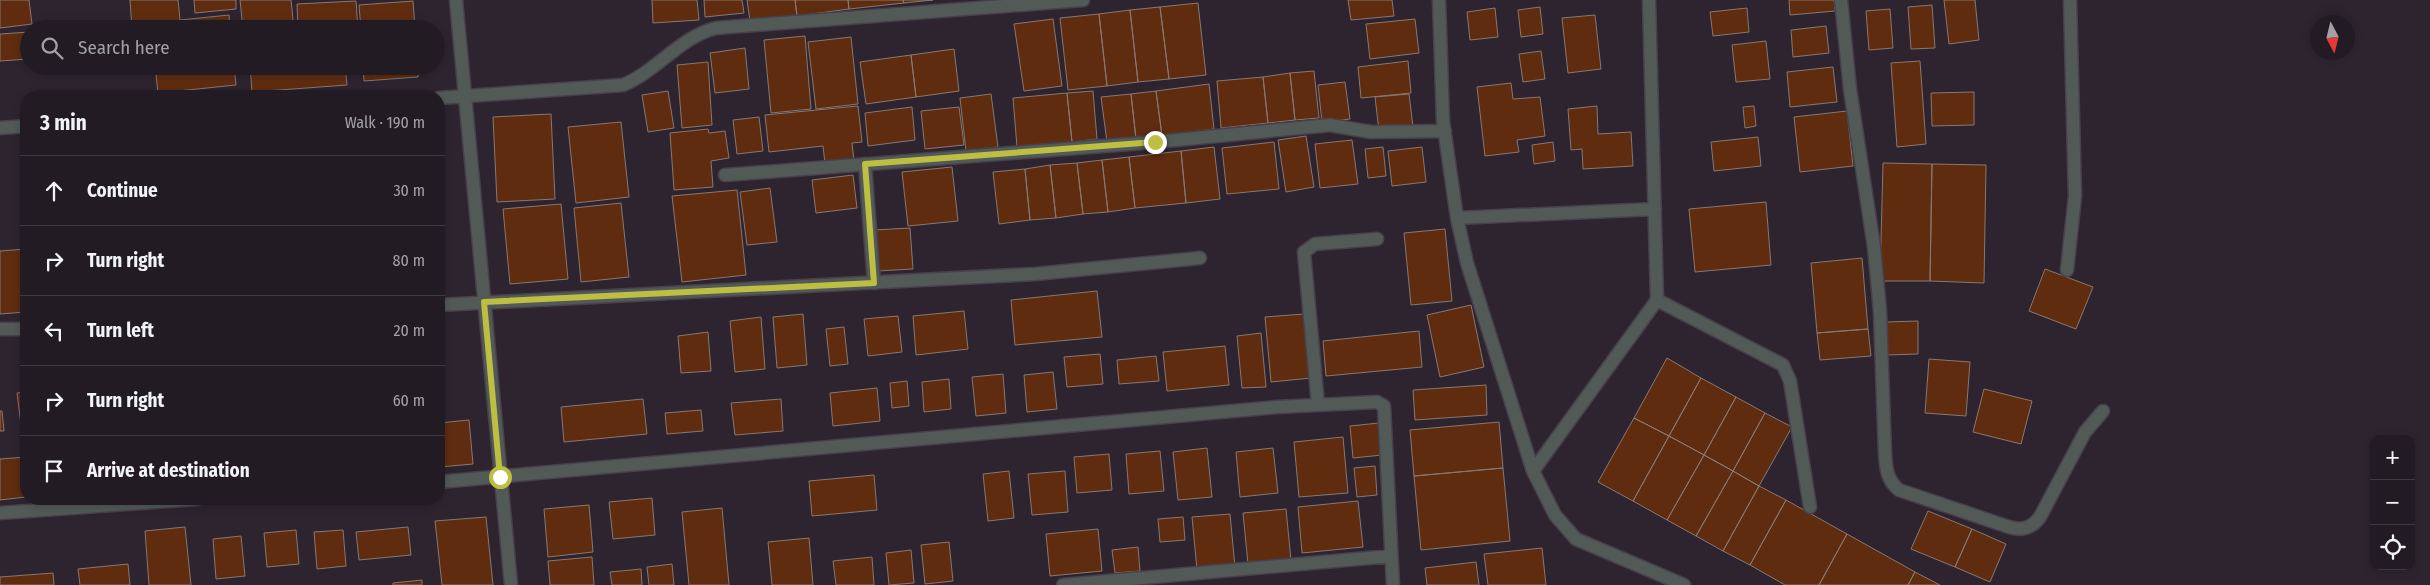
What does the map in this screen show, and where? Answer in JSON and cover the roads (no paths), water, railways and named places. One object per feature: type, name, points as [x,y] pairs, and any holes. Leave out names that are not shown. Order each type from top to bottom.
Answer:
[{"type":"street","points":[[456,0],[511,585]]},
{"type":"street","points":[[445,98],[623,85],[634,81],[689,39],[702,32],[716,28],[1083,0]]},
{"type":"street","points":[[1439,0],[1445,130],[1457,218],[1467,262],[1533,471],[1555,515],[1576,539],[1684,585]]},
{"type":"street","points":[[1533,471],[1657,300],[1649,0]]},
{"type":"street","points":[[1841,0],[1850,89],[1874,247],[1880,311],[1886,472],[1891,484],[1899,490],[2009,527],[2027,528],[2034,525],[2040,517],[2085,432],[2103,411]]},
{"type":"street","points":[[2067,270],[2075,196],[2070,0]]},
{"type":"street","points":[[725,175],[1155,142],[1330,125],[1371,132],[1445,130]]},
{"type":"street","points":[[0,128],[20,126]]},
{"type":"street","points":[[865,164],[874,283]]},
{"type":"street","points":[[1457,218],[1655,209]]},
{"type":"street","points":[[1318,405],[1304,252],[1315,244],[1377,239]]},
{"type":"street","points":[[445,305],[1035,274],[1200,258]]},
{"type":"street","points":[[1657,300],[1784,365],[1790,381],[1810,507]]},
{"type":"street","points":[[0,329],[20,329]]},
{"type":"street","points":[[445,482],[1371,401],[1380,402],[1384,406],[1393,585]]},
{"type":"street","points":[[0,513],[113,505]]},
{"type":"street","points":[[1063,585],[1391,556]]}]
